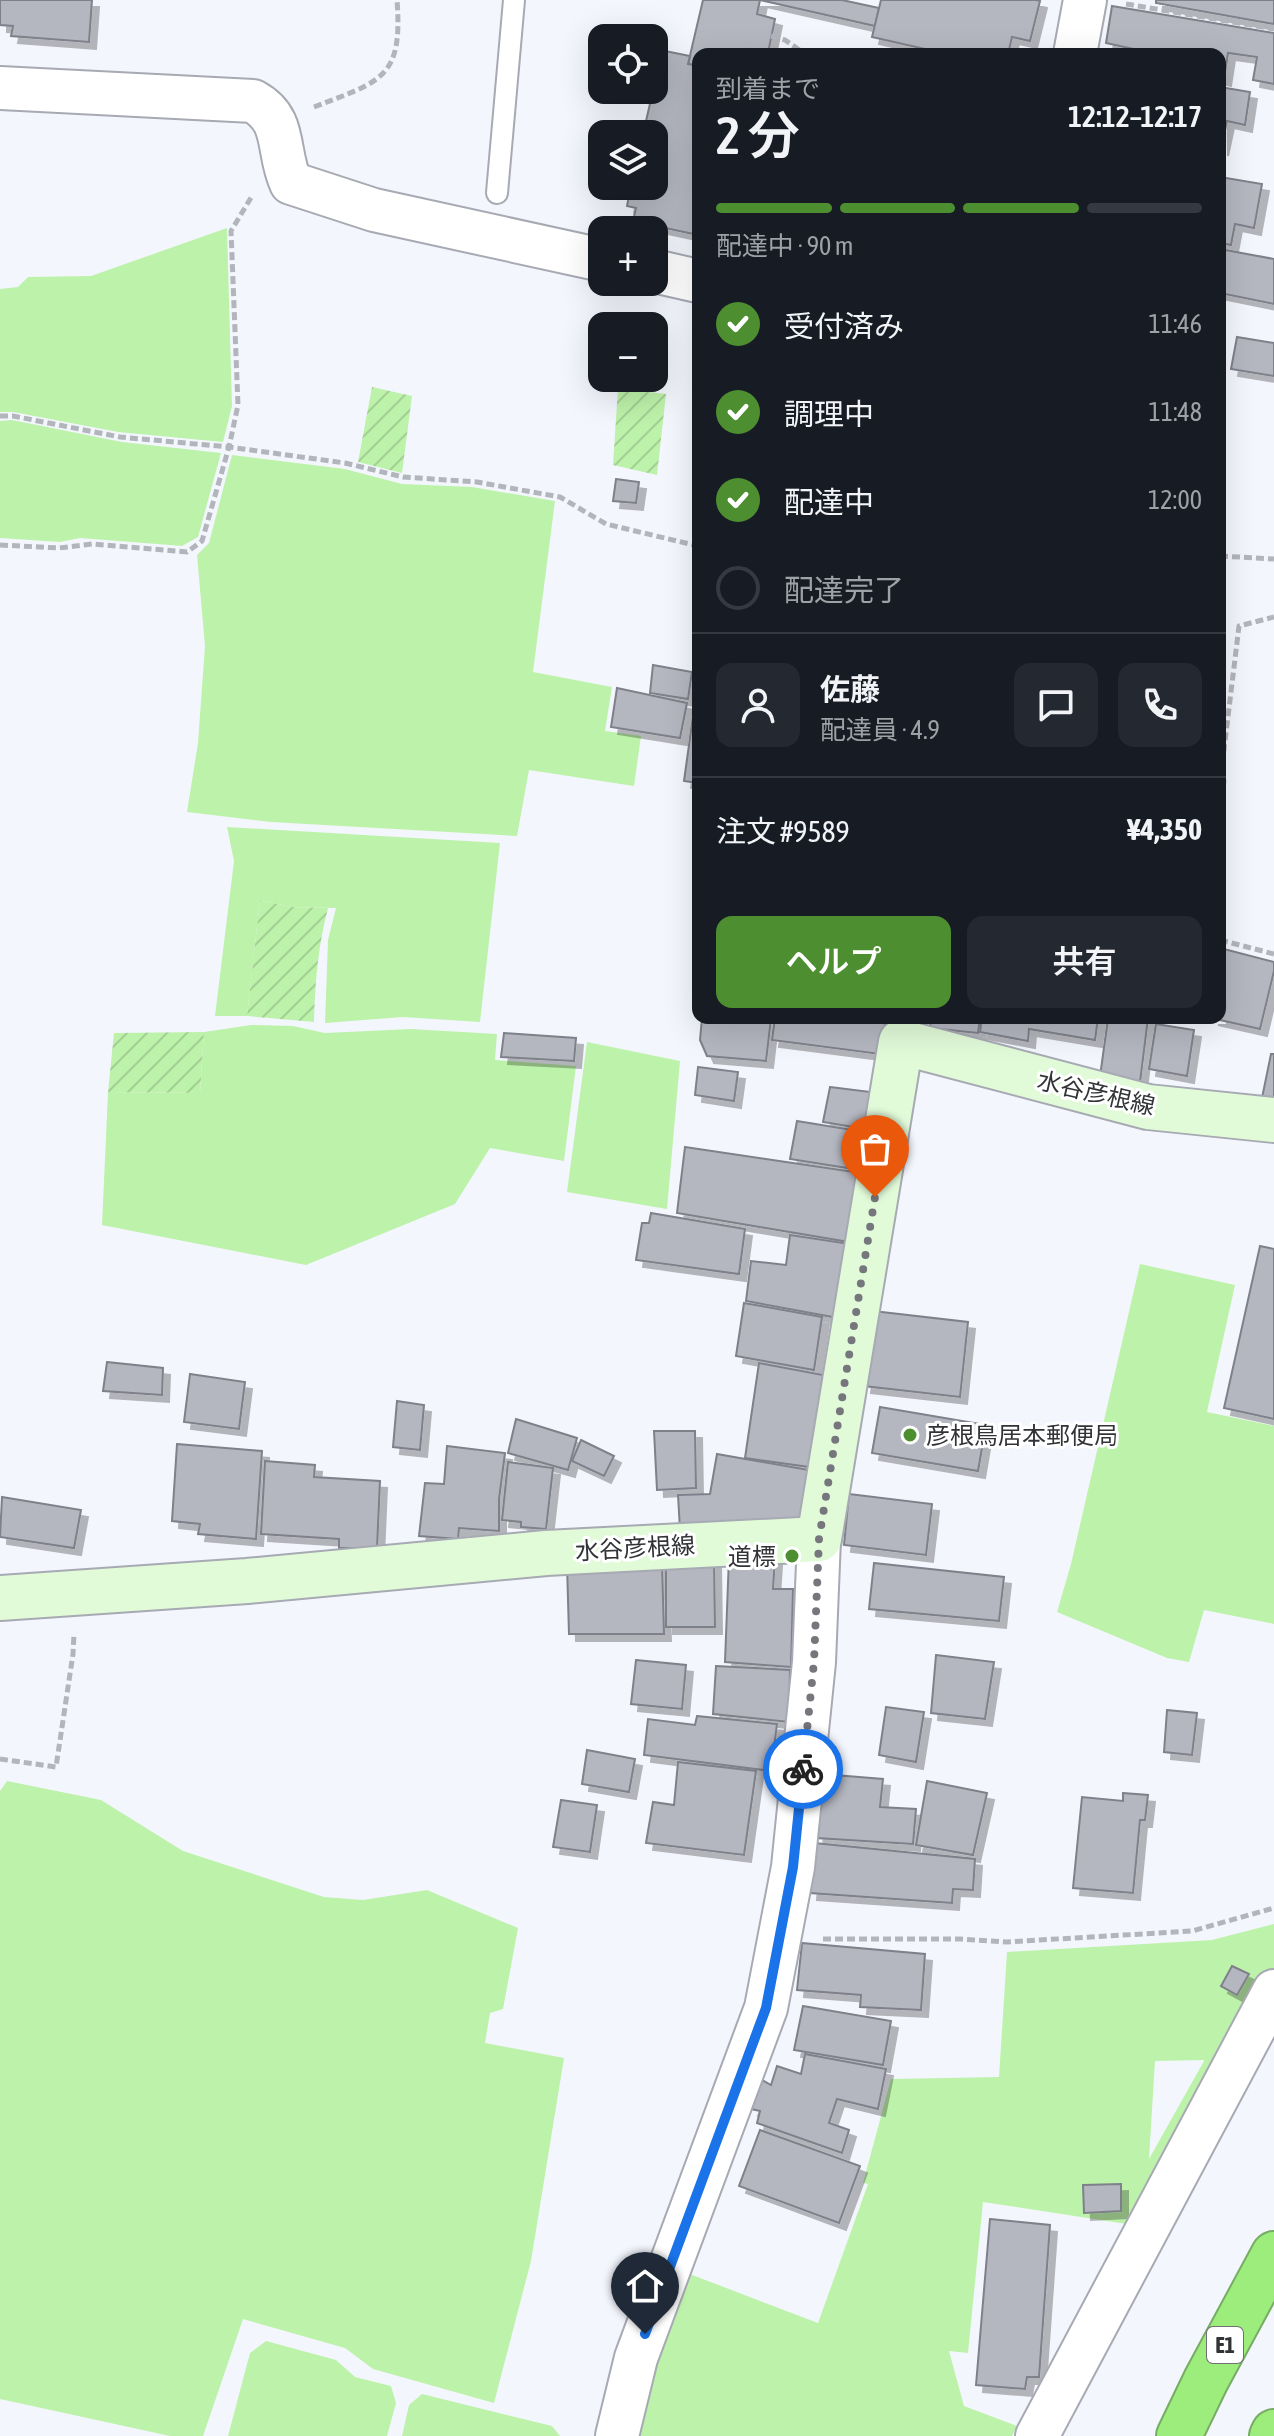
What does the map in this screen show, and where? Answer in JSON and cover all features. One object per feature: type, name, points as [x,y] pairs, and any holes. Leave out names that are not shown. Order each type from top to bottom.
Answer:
[{"type":"highway","name":"E1","points":[[1179,2436],[1274,2254]]},
{"type":"main road","name":"水谷彦根線","points":[[0,1598],[247,1581],[546,1553],[819,1539],[903,1030],[1148,1107],[1274,1120]]},
{"type":"street","points":[[1078,48],[1103,1]]},
{"type":"street","points":[[0,88],[253,101],[272,115],[278,129],[284,170],[291,183],[374,210],[588,257]]},
{"type":"street","points":[[668,274],[692,280]]},
{"type":"street","points":[[617,2436],[636,2358],[766,2008],[793,1867],[813,1678],[819,1539]]},
{"type":"street","points":[[1037,2436],[1274,1991]]},
{"type":"lane","points":[[497,193],[514,0]]},
{"type":"path","points":[[278,129],[314,107],[358,90],[389,68],[397,50],[397,0]]},
{"type":"path","points":[[1103,1],[1274,29]]},
{"type":"path","points":[[771,36],[796,48]]},
{"type":"path","points":[[0,545],[59,548],[92,544],[187,552],[202,541],[238,405],[231,231],[249,199],[284,170]]},
{"type":"path","points":[[0,416],[120,437],[229,447],[345,463],[403,477],[477,482],[560,497],[606,524],[692,545]]},
{"type":"path","points":[[1226,556],[1274,559]]},
{"type":"path","points":[[1226,733],[1239,626],[1274,617]]},
{"type":"path","points":[[1226,942],[1274,954]]},
{"type":"path","points":[[0,1759],[56,1767],[73,1654],[74,1593]]},
{"type":"path","points":[[779,1940],[961,1939],[1006,1942],[1177,1932],[1192,1931],[1274,1908]]},
{"type":"green space","points":[[227,228],[232,406],[223,442],[118,432],[0,412],[0,289],[18,287],[28,277],[91,276]]},
{"type":"green space","points":[[372,387],[412,396],[402,473],[358,462]]},
{"type":"green space","points":[[618,392],[666,394],[657,475],[613,465]]},
{"type":"green space","points":[[12,420],[122,442],[221,453],[198,537],[182,546],[80,538],[60,542],[0,538],[0,421]]},
{"type":"green space","points":[[232,455],[345,469],[402,484],[472,487],[555,501],[533,672],[612,687],[605,731],[641,736],[634,786],[529,770],[517,836],[271,822],[187,812],[198,743],[205,646],[197,555],[209,543]]},
{"type":"green space","points":[[227,827],[500,843],[480,1022],[403,1017],[325,1023],[328,940],[336,908],[291,907],[260,900],[247,1016],[215,1016],[234,861]]},
{"type":"green space","points":[[260,900],[291,907],[328,908],[318,965],[314,1022],[247,1016]]},
{"type":"green space","points":[[251,1025],[293,1026],[325,1033],[411,1029],[497,1034],[495,1060],[576,1066],[564,1161],[490,1148],[455,1204],[306,1265],[102,1225],[108,1092],[200,1093],[204,1032]]},
{"type":"green space","points":[[204,1032],[200,1093],[108,1092],[114,1033]]},
{"type":"green space","points":[[587,1042],[680,1061],[667,1209],[567,1192]]},
{"type":"green space","points":[[1140,1264],[1235,1285],[1207,1412],[1274,1426],[1274,1624],[1204,1610],[1189,1662],[1167,1658],[1057,1612],[1071,1564]]},
{"type":"green space","points":[[7,1781],[101,1800],[183,1851],[324,1897],[363,1900],[427,1890],[518,1928],[503,2009],[490,2013],[485,2043],[564,2058],[531,2261],[494,2403],[373,2369],[345,2348],[243,2319],[203,2436],[170,2436],[0,2399],[0,1791]]},
{"type":"green space","points":[[1274,1924],[1274,1971],[1133,2225],[983,2202],[968,2353],[949,2351],[964,2406],[1017,2426],[1012,2436],[632,2436],[646,2382],[687,2273],[818,2323],[868,2184],[863,2183],[891,2079],[999,2077],[1007,1952],[1212,1940]],"holes":[[[1204,2060],[1149,2159],[1155,2061]]]},
{"type":"green space","points":[[266,2341],[336,2360],[355,2377],[391,2386],[396,2403],[387,2436],[228,2436],[250,2353]]},
{"type":"green space","points":[[422,2394],[552,2426],[560,2436],[402,2436],[409,2405]]},
{"type":"building","points":[[0,0],[92,0],[89,42],[11,36],[13,26],[0,25]]},
{"type":"building","points":[[703,0],[760,0],[757,14],[775,19],[769,48],[692,48],[692,65],[688,64]]},
{"type":"building","points":[[760,0],[842,0],[879,8],[875,26]]},
{"type":"building","points":[[881,0],[1040,1],[1030,41],[1012,37],[1009,48],[921,48],[872,37]]},
{"type":"building","points":[[1156,0],[1274,0],[1274,24],[1156,3]]},
{"type":"building","points":[[1112,6],[1274,33],[1274,84],[1253,80],[1257,57],[1228,53],[1226,66],[1226,48],[1129,48],[1106,43]]},
{"type":"building","points":[[668,52],[690,56],[692,234],[668,229],[668,216],[634,216],[636,208],[627,206],[628,200],[668,200],[668,120],[646,120],[650,104],[668,104]]},
{"type":"building","points":[[1226,88],[1250,92],[1245,125],[1227,121],[1226,126]]},
{"type":"building","points":[[1226,178],[1262,184],[1254,228],[1235,224],[1231,245],[1226,244]]},
{"type":"building","points":[[1226,250],[1274,259],[1274,304],[1226,294]]},
{"type":"building","points":[[1237,337],[1274,343],[1274,376],[1231,369]]},
{"type":"building","points":[[616,479],[639,482],[636,503],[613,501]]},
{"type":"building","points":[[653,665],[692,672],[688,699],[650,693]]},
{"type":"building","points":[[617,688],[687,703],[680,738],[611,727]]},
{"type":"building","points":[[692,724],[692,782],[684,781]]},
{"type":"building","points":[[1226,950],[1274,962],[1260,1029],[1226,1021]]},
{"type":"building","points":[[701,1024],[770,1024],[766,1061],[707,1056],[700,1040]]},
{"type":"building","points":[[774,1024],[885,1024],[880,1054],[772,1040]]},
{"type":"building","points":[[930,1024],[979,1024],[978,1033],[930,1028]]},
{"type":"building","points":[[981,1024],[1097,1024],[1095,1040],[1029,1029],[1028,1041],[980,1032]]},
{"type":"building","points":[[1107,1024],[1147,1024],[1139,1090],[1099,1084]]},
{"type":"building","points":[[1156,1024],[1194,1030],[1187,1076],[1149,1069]]},
{"type":"building","points":[[504,1033],[576,1038],[574,1061],[501,1057]]},
{"type":"building","points":[[1271,1054],[1274,1054],[1274,1100],[1262,1098]]},
{"type":"building","points":[[698,1067],[738,1072],[734,1101],[695,1095]]},
{"type":"building","points":[[830,1087],[871,1092],[866,1129],[823,1122]]},
{"type":"building","points":[[797,1121],[865,1132],[860,1170],[790,1159]]},
{"type":"building","points":[[685,1147],[861,1173],[849,1242],[677,1213]]},
{"type":"building","points":[[651,1213],[745,1229],[739,1274],[636,1260],[642,1223],[649,1223]]},
{"type":"building","points":[[790,1235],[850,1244],[838,1318],[746,1301],[751,1261],[786,1265]]},
{"type":"building","points":[[1260,1246],[1274,1249],[1274,1419],[1224,1408]]},
{"type":"building","points":[[744,1303],[822,1317],[814,1370],[736,1356]]},
{"type":"building","points":[[873,1311],[968,1322],[960,1397],[864,1386]]},
{"type":"building","points":[[107,1362],[163,1368],[162,1395],[103,1391]]},
{"type":"building","points":[[759,1363],[823,1375],[809,1467],[745,1458]]},
{"type":"building","points":[[190,1374],[245,1382],[239,1429],[184,1422]]},
{"type":"building","points":[[397,1401],[424,1405],[420,1450],[393,1447]]},
{"type":"building","points":[[880,1407],[986,1425],[978,1471],[872,1453]]},
{"type":"building","points":[[516,1419],[577,1438],[568,1470],[508,1453]]},
{"type":"building","points":[[654,1431],[695,1431],[696,1488],[657,1490]]},
{"type":"building","points":[[581,1440],[614,1456],[604,1476],[572,1461]]},
{"type":"building","points":[[177,1444],[262,1451],[256,1539],[198,1534],[200,1524],[172,1521]]},
{"type":"building","points":[[447,1446],[505,1453],[499,1499],[499,1531],[459,1528],[458,1539],[419,1536],[425,1483],[444,1484]]},
{"type":"building","points":[[717,1454],[809,1470],[801,1520],[680,1530],[678,1495],[710,1494]]},
{"type":"building","points":[[265,1461],[315,1465],[314,1477],[380,1481],[377,1548],[339,1548],[339,1539],[261,1534]]},
{"type":"building","points":[[508,1462],[553,1468],[546,1529],[521,1527],[521,1522],[502,1520]]},
{"type":"building","points":[[849,1494],[932,1504],[926,1555],[844,1545]]},
{"type":"building","points":[[2,1497],[81,1510],[74,1548],[0,1537]]},
{"type":"building","points":[[729,1557],[775,1559],[773,1589],[793,1589],[791,1667],[725,1662]]},
{"type":"building","points":[[666,1558],[714,1558],[715,1627],[666,1627]]},
{"type":"building","points":[[874,1563],[1004,1577],[999,1621],[869,1609]]},
{"type":"building","points":[[662,1564],[664,1634],[569,1634],[567,1565]]},
{"type":"building","points":[[936,1655],[994,1662],[985,1719],[931,1713]]},
{"type":"building","points":[[636,1660],[686,1665],[682,1709],[631,1704]]},
{"type":"building","points":[[716,1666],[790,1670],[789,1722],[713,1714]]},
{"type":"building","points":[[886,1707],[924,1712],[916,1762],[879,1755]]},
{"type":"building","points":[[1167,1710],[1197,1713],[1192,1755],[1164,1752]]},
{"type":"building","points":[[697,1716],[777,1724],[771,1771],[644,1755],[648,1719],[695,1725]]},
{"type":"building","points":[[587,1750],[635,1759],[629,1792],[582,1784]]},
{"type":"building","points":[[678,1762],[756,1771],[744,1855],[646,1843],[653,1802],[674,1805]]},
{"type":"building","points":[[822,1774],[883,1779],[880,1807],[916,1809],[913,1844],[816,1838]]},
{"type":"building","points":[[927,1781],[987,1793],[973,1855],[916,1845]]},
{"type":"building","points":[[1123,1793],[1148,1795],[1145,1820],[1140,1820],[1133,1893],[1073,1888],[1082,1797],[1123,1801]]},
{"type":"building","points":[[561,1800],[597,1805],[590,1852],[553,1847]]},
{"type":"building","points":[[814,1843],[975,1859],[973,1890],[953,1889],[952,1903],[810,1893]]},
{"type":"building","points":[[802,1943],[925,1954],[921,2010],[860,2007],[861,1995],[797,1990]]},
{"type":"building","points":[[1232,1966],[1249,1974],[1237,1995],[1221,1986]]},
{"type":"building","points":[[803,2006],[891,2021],[883,2065],[794,2050]]},
{"type":"building","points":[[805,2054],[886,2069],[878,2109],[837,2099],[829,2123],[849,2130],[842,2153],[757,2123],[760,2111],[751,2109],[762,2080],[771,2085],[777,2066],[801,2074]]},
{"type":"building","points":[[760,2130],[860,2166],[839,2223],[739,2186]]},
{"type":"building","points":[[1121,2184],[1121,2211],[1084,2213],[1083,2185]]},
{"type":"building","points":[[990,2219],[1050,2225],[1039,2377],[1027,2377],[1025,2389],[976,2385]]},
{"type":"way so far","points":[[803,1769],[814,1662],[819,1539],[875,1197]]},
{"type":"place","name":"彦根鳥居本郵便局","points":[[910,1435]]},
{"type":"place","name":"道標","points":[[792,1556]]},
{"type":"route","points":[[645,2334],[766,2008],[793,1867],[803,1769]]}]
